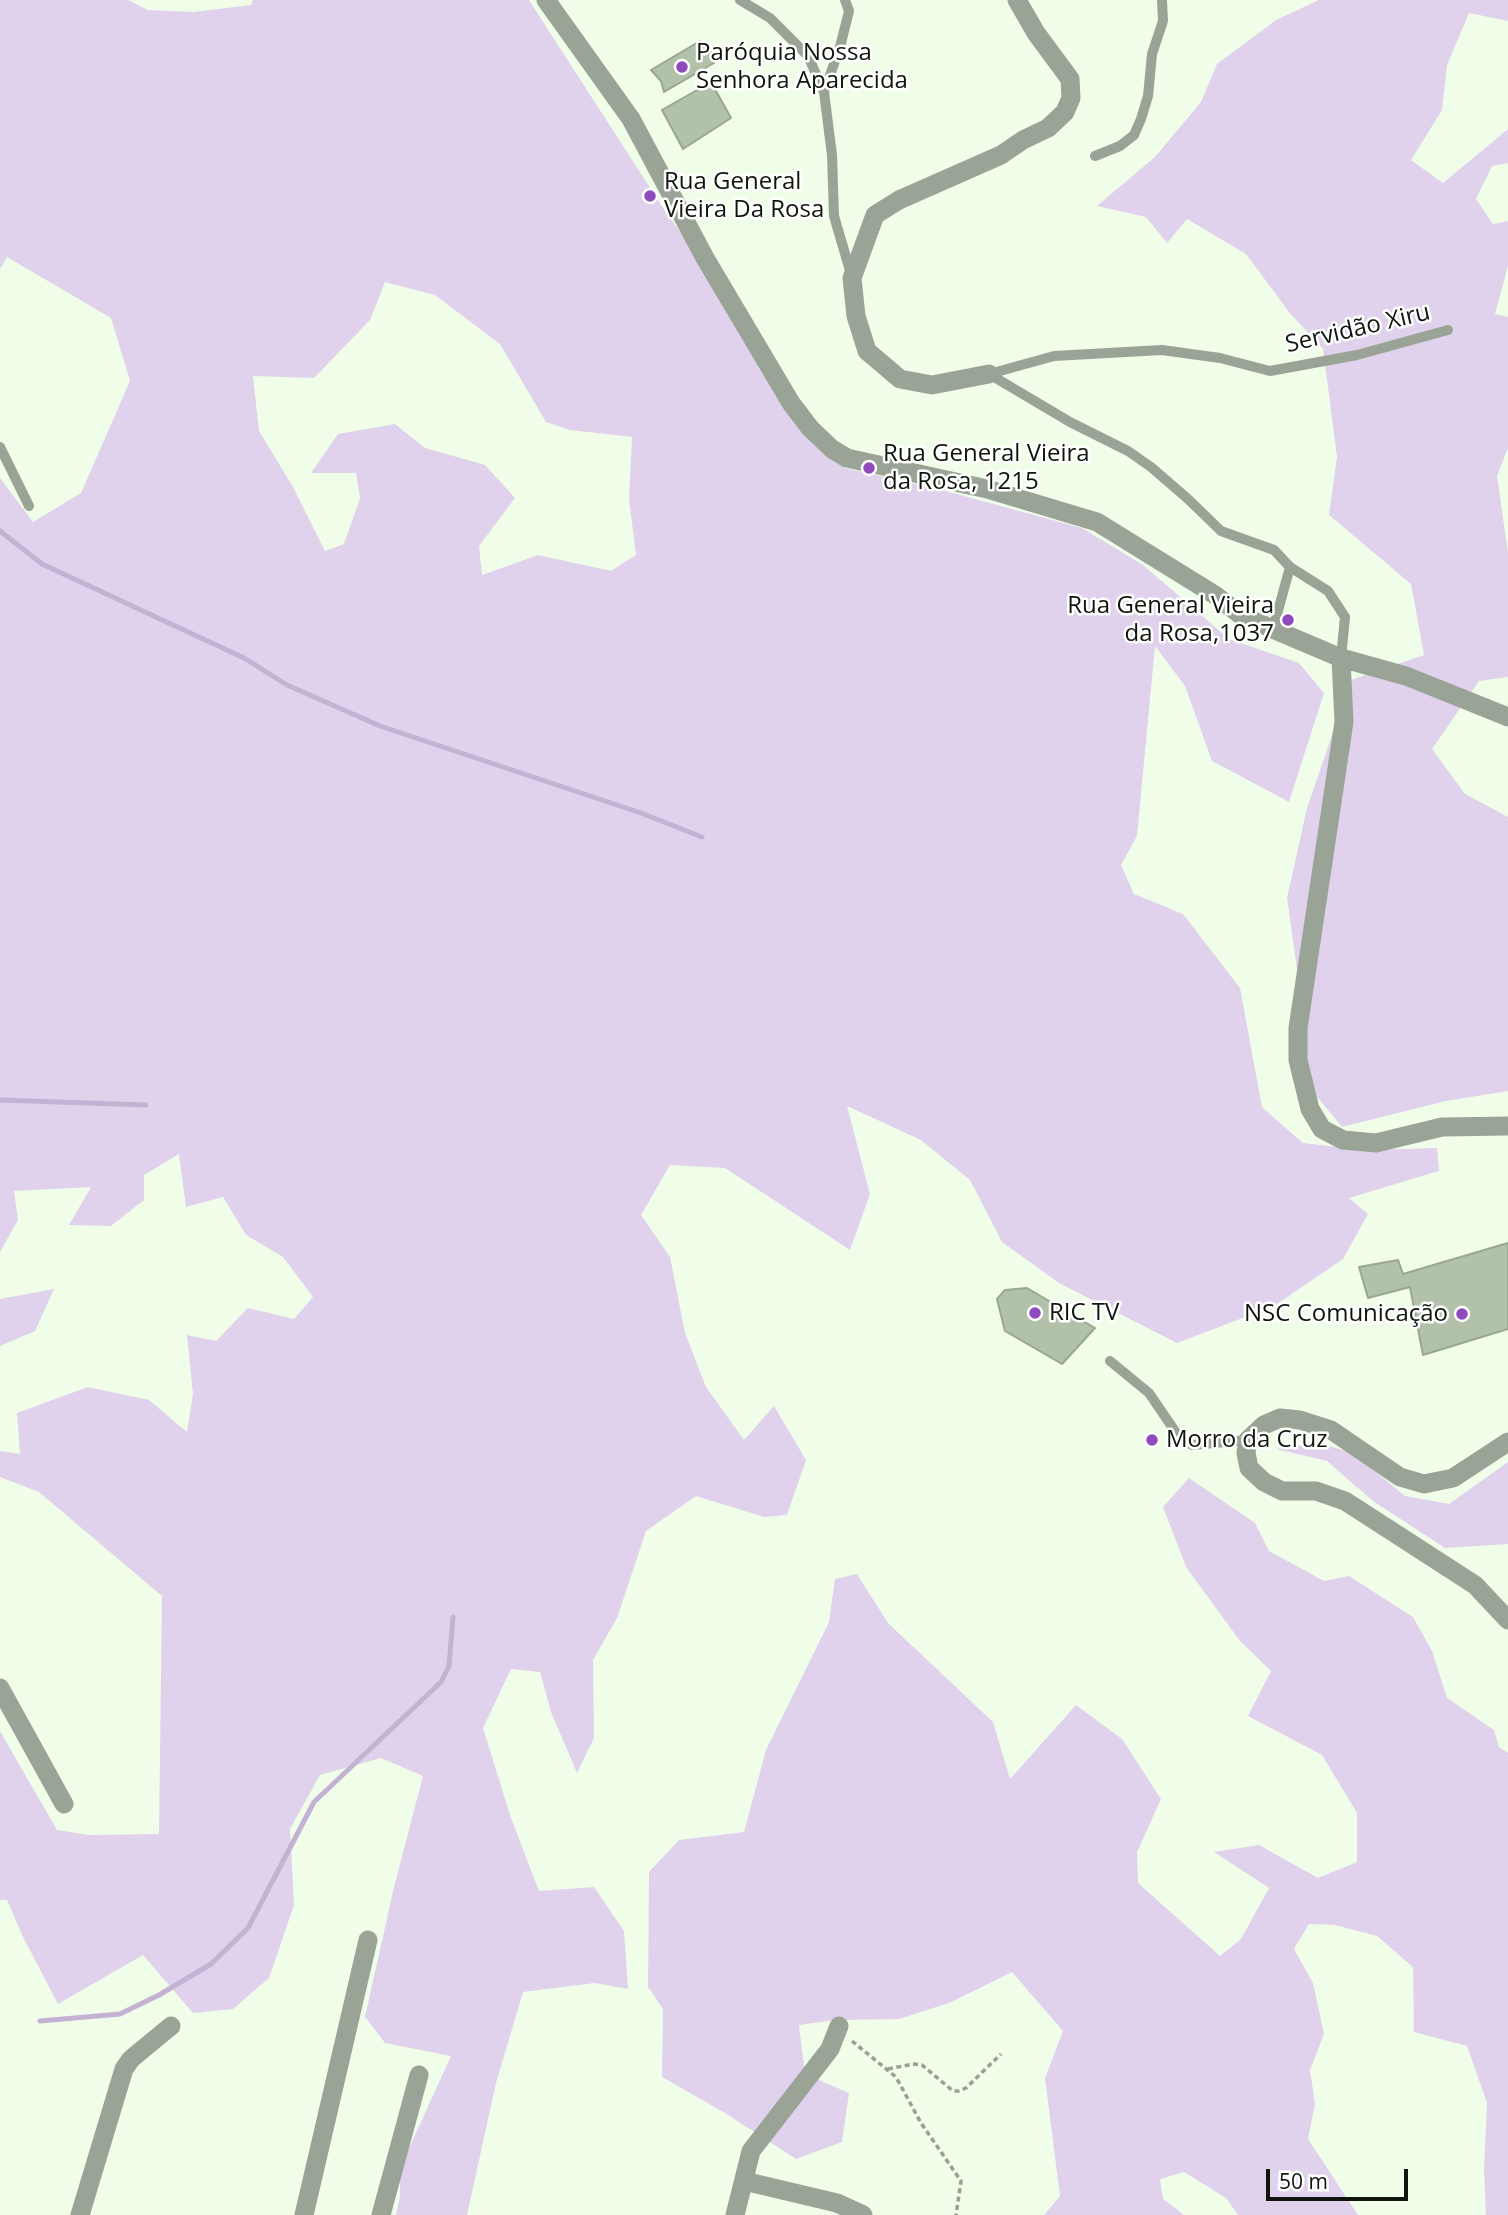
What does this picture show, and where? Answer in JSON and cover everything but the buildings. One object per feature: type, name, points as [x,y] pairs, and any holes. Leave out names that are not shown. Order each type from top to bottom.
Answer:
[{"type":"street","points":[[546,0],[631,119],[705,258],[791,403],[810,428],[832,449],[847,458],[987,489],[1097,522],[1204,588],[1242,615],[1341,658],[1406,676],[1508,717]]},
{"type":"street","points":[[989,374],[932,385],[900,379],[867,351],[856,316],[852,278],[876,215],[899,200],[1001,155],[1048,128],[1065,112],[1071,98],[1070,79],[1036,33],[1017,0]]},
{"type":"street","points":[[1341,658],[1344,722],[1298,1028],[1298,1060],[1310,1109],[1322,1129],[1343,1140],[1376,1143],[1442,1127],[1508,1126]]},
{"type":"street","points":[[1508,1442],[1453,1478],[1424,1484],[1400,1477],[1331,1430],[1300,1420],[1280,1418],[1264,1425],[1248,1440],[1246,1452],[1249,1468],[1264,1482],[1282,1491],[1315,1491],[1345,1501],[1475,1585],[1508,1620]]},
{"type":"street","points":[[0,1688],[65,1804]]},
{"type":"street","points":[[304,2215],[368,1940]]},
{"type":"street","points":[[80,2215],[124,2069],[131,2059],[170,2026]]},
{"type":"street","points":[[735,2215],[751,2151],[830,2049],[839,2026]]},
{"type":"street","points":[[381,2215],[419,2075]]},
{"type":"street","points":[[744,2182],[837,2203],[863,2215]]},
{"type":"lane","points":[[740,0],[770,18],[808,56],[824,92],[832,155],[834,216],[852,278]]},
{"type":"lane","points":[[824,92],[849,11],[845,0]]},
{"type":"lane","points":[[1095,156],[1120,146],[1134,135],[1141,119],[1149,96],[1152,54],[1163,21],[1162,0]]},
{"type":"lane","name":"Servidão Xiru","points":[[989,374],[1054,356],[1162,350],[1220,358],[1270,371],[1357,355],[1448,330]]},
{"type":"lane","points":[[989,374],[1081,428],[1128,451],[1160,475],[1221,531],[1274,550],[1290,567],[1328,590],[1345,617],[1341,658]]},
{"type":"lane","points":[[0,447],[29,506]]},
{"type":"lane","points":[[1273,629],[1290,567]]},
{"type":"lane","points":[[1110,1361],[1149,1392],[1180,1437],[1192,1445],[1248,1440]]},
{"type":"path","points":[[839,2026],[854,2044],[896,2077],[921,2123],[961,2182],[956,2215]]},
{"type":"path","points":[[888,2069],[922,2065],[953,2091],[959,2091],[966,2088],[1001,2054]]},
{"type":"shaded area","points":[[0,0],[128,0],[148,10],[194,12],[251,5],[253,0],[529,0],[663,208],[738,312],[786,409],[845,468],[942,490],[1082,528],[1143,565],[1229,639],[1299,663],[1324,693],[1289,802],[1212,761],[1185,686],[1155,646],[1137,836],[1121,865],[1134,894],[1183,914],[1240,988],[1262,1107],[1303,1143],[1365,1150],[1437,1148],[1439,1171],[1349,1198],[1368,1214],[1343,1259],[1274,1306],[1177,1343],[1059,1283],[1002,1242],[970,1180],[921,1140],[847,1106],[870,1194],[850,1250],[725,1168],[670,1165],[641,1215],[670,1257],[685,1333],[706,1387],[744,1440],[774,1406],[806,1460],[787,1515],[764,1517],[696,1496],[646,1531],[617,1618],[593,1660],[594,1738],[577,1773],[551,1712],[540,1672],[511,1669],[483,1728],[511,1818],[539,1891],[594,1887],[624,1931],[628,1989],[595,1983],[523,1992],[496,2083],[467,2215],[396,2215],[400,2196],[400,2168],[451,2056],[385,2043],[365,2017],[394,1887],[423,1776],[381,1758],[320,1775],[290,1829],[294,1905],[269,1978],[233,2009],[193,2013],[143,1955],[58,2004],[7,1900],[0,1900],[0,1731],[57,1830],[89,1835],[159,1834],[162,1596],[39,1492],[0,1477],[0,1451],[20,1454],[17,1413],[88,1387],[149,1400],[187,1432],[193,1394],[187,1335],[216,1341],[248,1308],[294,1319],[313,1297],[283,1257],[246,1235],[223,1197],[186,1207],[179,1154],[144,1175],[144,1200],[111,1226],[69,1225],[91,1187],[14,1191],[18,1220],[0,1252],[0,478],[33,522],[81,493],[130,381],[111,318],[7,257],[0,269]],"holes":[[[385,282],[435,295],[500,344],[546,422],[570,430],[632,437],[629,500],[636,555],[611,571],[538,555],[482,575],[479,546],[515,498],[485,465],[425,448],[395,424],[338,434],[311,473],[356,473],[360,498],[344,544],[325,551],[293,487],[259,431],[253,376],[314,378],[370,320]]]},
{"type":"shaded area","points":[[1319,0],[1508,0],[1508,21],[1469,13],[1447,65],[1442,110],[1411,160],[1443,183],[1508,129],[1508,163],[1492,166],[1476,199],[1493,224],[1508,221],[1508,266],[1495,314],[1508,317],[1508,448],[1497,476],[1508,553],[1508,677],[1479,681],[1432,749],[1465,794],[1508,817],[1508,1091],[1446,1101],[1342,1127],[1308,1086],[1305,1025],[1287,898],[1307,808],[1351,680],[1424,655],[1411,584],[1329,515],[1337,457],[1323,349],[1289,312],[1246,254],[1187,219],[1167,243],[1146,217],[1097,206],[1155,157],[1201,102],[1217,64],[1276,20]]},
{"type":"shaded area","points":[[54,1289],[35,1331],[0,1346],[0,1299]]},
{"type":"shaded area","points":[[1319,1443],[1353,1453],[1405,1496],[1449,1504],[1508,1462],[1508,1544],[1445,1548],[1373,1501],[1327,1461],[1276,1449]]},
{"type":"shaded area","points":[[1189,1478],[1255,1523],[1269,1551],[1324,1581],[1349,1576],[1413,1617],[1432,1651],[1447,1698],[1494,1730],[1499,1747],[1508,1753],[1508,2215],[1486,2215],[1484,2169],[1487,2103],[1467,2046],[1414,2032],[1413,1967],[1377,1936],[1335,1925],[1309,1924],[1294,1949],[1313,1983],[1324,2034],[1310,2070],[1315,2104],[1308,2139],[1358,2215],[1238,2215],[1226,2198],[1184,2172],[1160,2179],[1163,2199],[1184,2215],[1044,2215],[1060,2196],[1045,2078],[1063,2031],[1012,1972],[949,2003],[899,2019],[835,2020],[799,2025],[805,2074],[849,2093],[842,2142],[796,2159],[725,2113],[662,2077],[663,2009],[648,1987],[649,1872],[679,1840],[744,1832],[766,1750],[829,1622],[835,1579],[857,1574],[888,1623],[993,1722],[1010,1779],[1076,1705],[1122,1739],[1161,1799],[1137,1852],[1138,1883],[1220,1956],[1241,1939],[1269,1888],[1214,1852],[1259,1845],[1318,1878],[1357,1862],[1357,1813],[1322,1755],[1248,1716],[1271,1671],[1240,1641],[1186,1567],[1163,1507]]},
{"type":"waterway","points":[[0,531],[42,564],[244,658],[287,685],[380,726],[641,813],[702,837]]},
{"type":"waterway","points":[[0,1100],[146,1105]]},
{"type":"waterway","points":[[40,2021],[120,2014],[159,1995],[211,1964],[248,1928],[314,1802],[441,1682],[449,1666],[453,1617]]},
{"type":"place","name":"Paróquia Nossa Senhora Aparecida","points":[[682,67]]},
{"type":"place","name":"Rua General Vieira Da Rosa","points":[[650,196]]},
{"type":"place","name":"Rua General Vieira da Rosa, 1215","points":[[869,468]]},
{"type":"place","name":"Rua General Vieira da Rosa,1037","points":[[1288,620]]},
{"type":"place","name":"RIC TV","points":[[1035,1313]]},
{"type":"place","name":"NSC Comunicação","points":[[1462,1314]]},
{"type":"place","name":"Morro da Cruz","points":[[1152,1440]]}]
